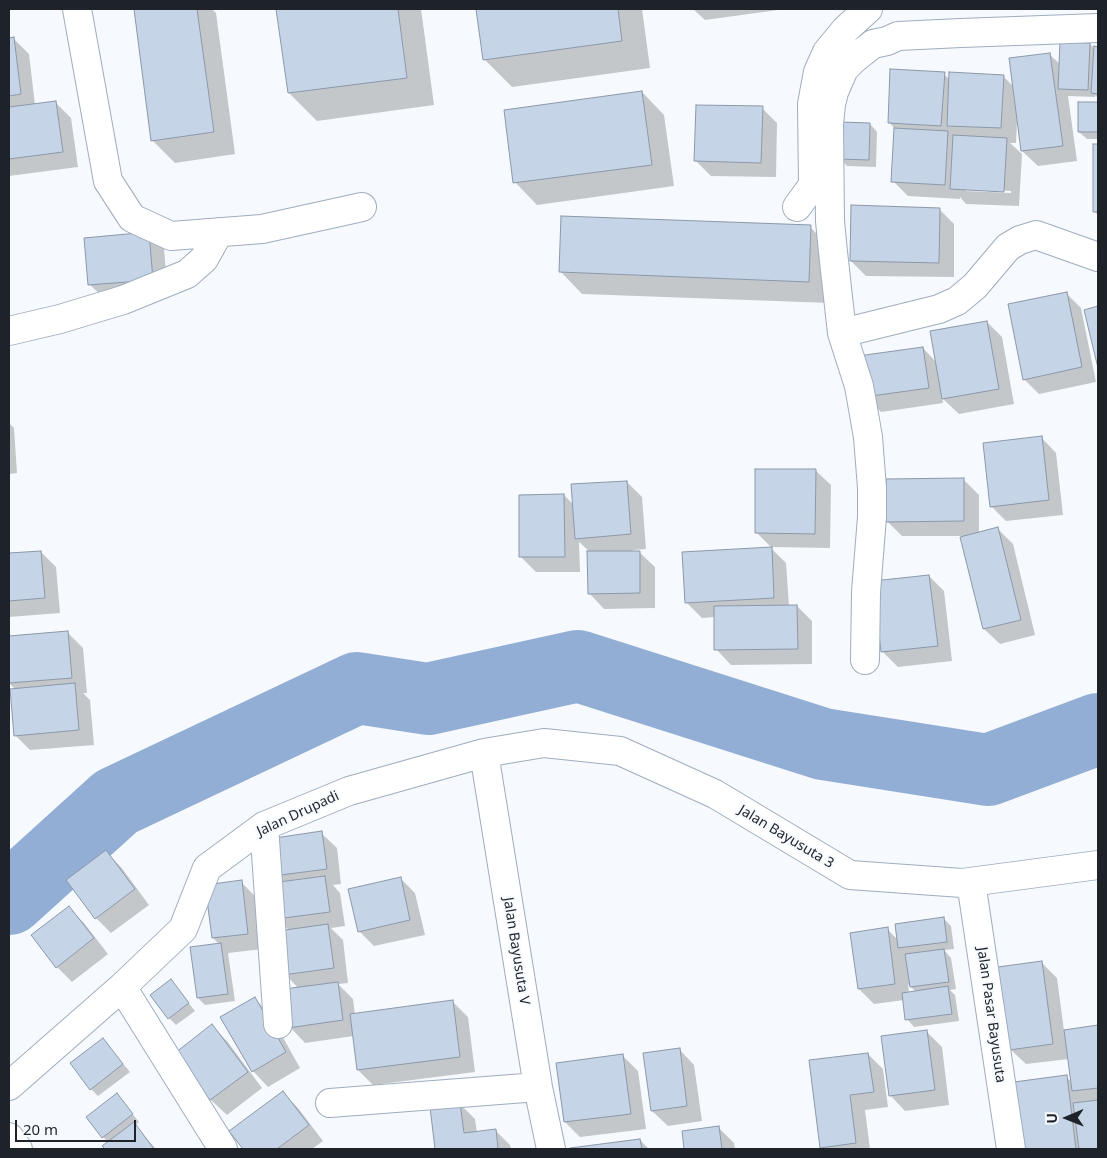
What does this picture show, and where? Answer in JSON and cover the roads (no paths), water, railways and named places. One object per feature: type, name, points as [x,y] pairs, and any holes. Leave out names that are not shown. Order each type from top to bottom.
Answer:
[{"type":"street","points":[[77,9],[108,181],[132,218],[170,236],[262,229],[362,207]]},
{"type":"street","points":[[796,207],[813,185],[812,104],[818,72],[827,52],[846,29],[868,9]]},
{"type":"street","points":[[865,660],[866,592],[872,517],[870,458],[859,386],[842,332],[830,221],[829,125],[834,92],[844,70],[854,59],[873,44],[898,36],[1098,28]]},
{"type":"street","points":[[9,331],[60,319],[123,300],[187,274],[204,259],[219,232]]},
{"type":"street","points":[[842,332],[939,309],[957,301],[975,286],[1008,247],[1020,240],[1036,235],[1098,257]]},
{"type":"street","name":"Jalan Bayusuta 3","points":[[484,753],[544,742],[620,751],[715,794],[850,875],[962,883],[1098,865]]},
{"type":"street","name":"Jalan Drupadi","points":[[9,1086],[122,987],[183,929],[207,868],[264,826],[349,791],[484,753]]},
{"type":"street","name":"Jalan Bayusuta V","points":[[484,753],[538,1087],[551,1149]]},
{"type":"street","points":[[264,826],[278,1024]]},
{"type":"street","name":"Jalan Pasar Bayusuta","points":[[972,882],[1011,1149]]},
{"type":"street","points":[[122,987],[223,1149]]},
{"type":"street","points":[[330,1103],[538,1087]]},
{"type":"street","points":[[9,1137],[18,1149]]},
{"type":"waterway","points":[[9,899],[116,802],[357,688],[428,699],[578,666],[823,744],[988,770],[1098,729]]}]
